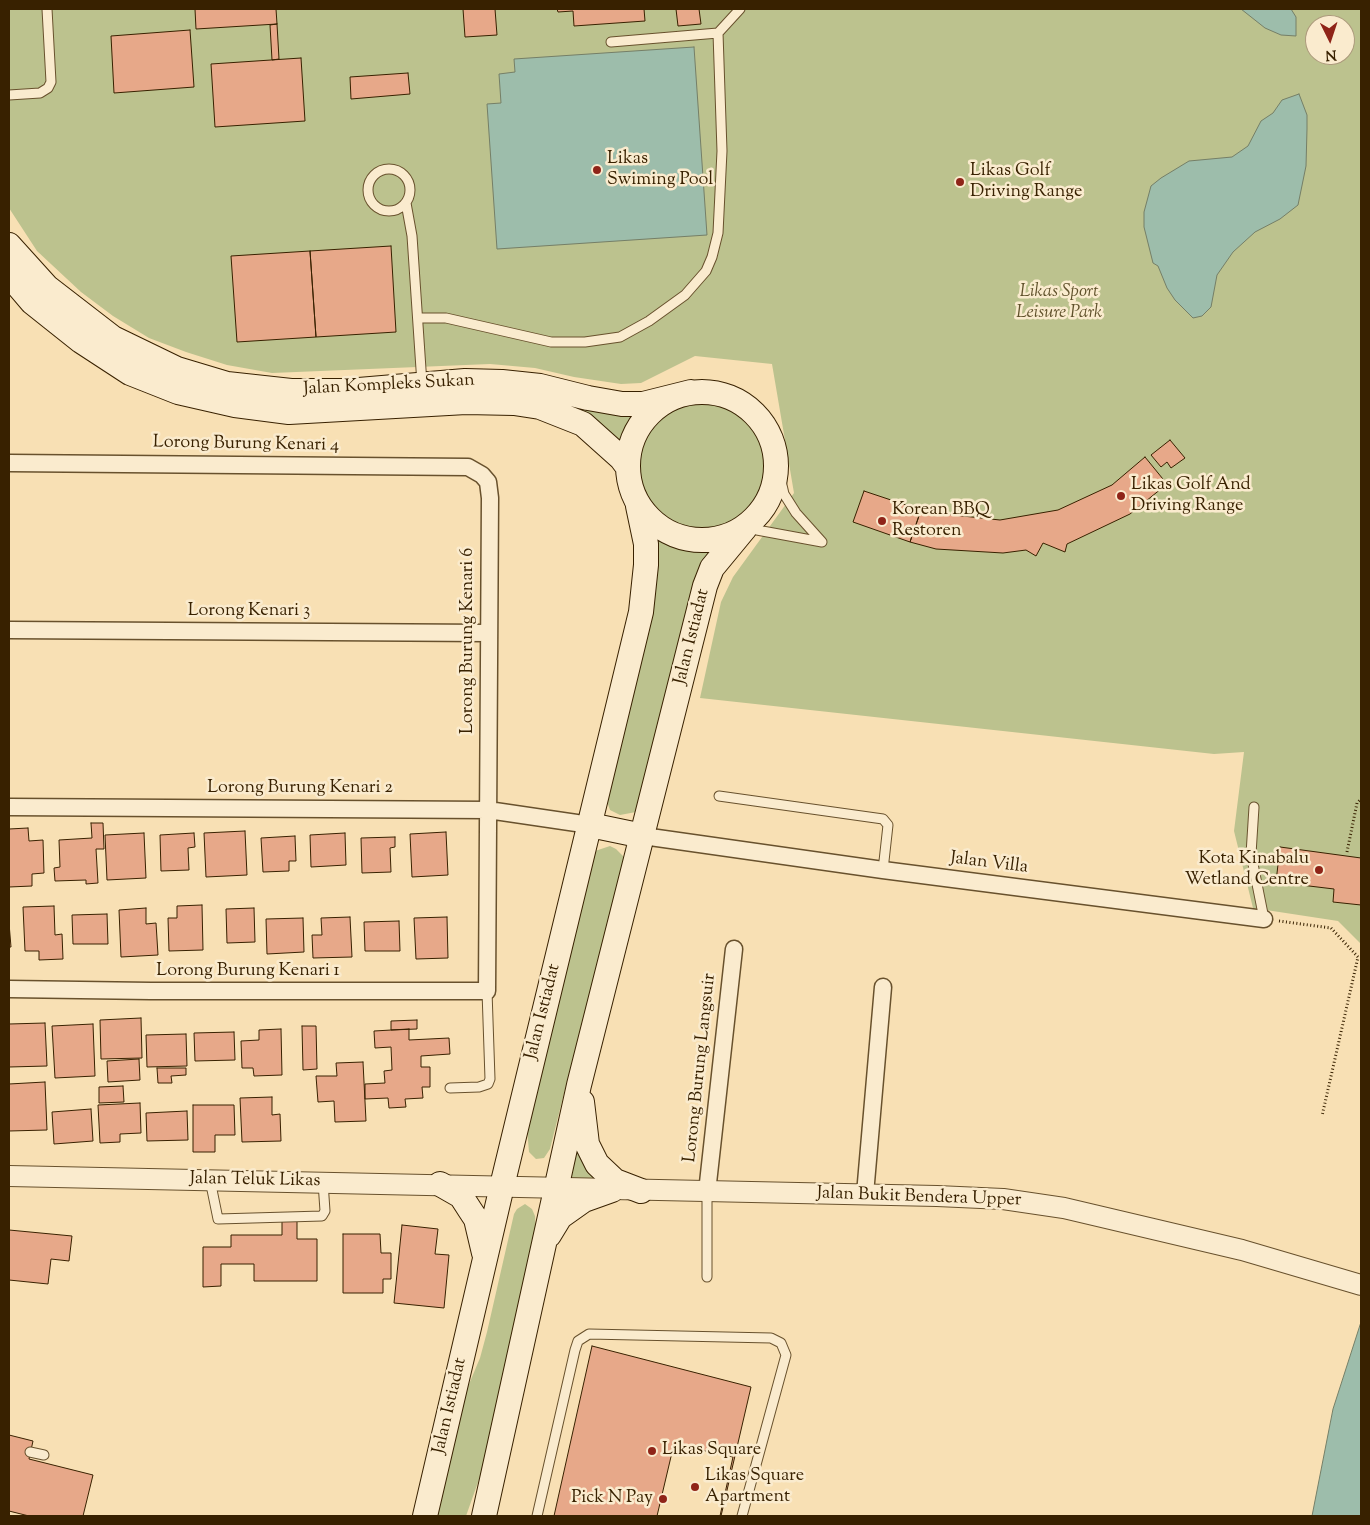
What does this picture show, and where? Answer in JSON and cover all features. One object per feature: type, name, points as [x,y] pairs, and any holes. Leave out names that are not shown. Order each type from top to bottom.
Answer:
[{"type":"main road","name":"Jalan Kompleks Sukan","points":[[9,245],[47,287],[113,338],[141,354],[202,378],[252,388],[291,391],[346,391],[465,381],[540,386],[622,404],[643,404],[691,392]]},
{"type":"main road","name":"Jalan Kompleks Sukan","points":[[9,275],[32,302],[81,341],[130,373],[178,392],[235,405],[289,412],[466,402],[514,403],[540,406],[583,424],[621,458],[626,466]]},
{"type":"main road","points":[[691,392],[716,392],[740,401],[759,417],[772,439],[777,463],[774,488],[763,510],[744,528],[723,538],[699,541],[675,536],[654,524],[638,506],[628,480],[626,466],[631,440],[645,417],[666,400],[691,392]]},
{"type":"main road","name":"Jalan Istiadat","points":[[425,1516],[644,595],[646,544],[638,506]]},
{"type":"main road","name":"Jalan Istiadat","points":[[484,1516],[579,1086],[705,586],[712,568],[744,528]]},
{"type":"main road","points":[[590,825],[643,836]]},
{"type":"main road","points":[[579,1086],[587,1144],[597,1164],[615,1181],[641,1191]]},
{"type":"main road","points":[[440,1184],[461,1196],[476,1219],[485,1258]]},
{"type":"main road","points":[[546,1238],[560,1217],[568,1211],[584,1200],[612,1190]]},
{"type":"street","name":"Lorong Burung Kenari 4","points":[[9,463],[468,467],[482,475]]},
{"type":"street","name":"Lorong Burung Kenari 6","points":[[482,475],[488,482],[490,498],[487,991]]},
{"type":"street","name":"Lorong Kenari 3","points":[[9,630],[488,633]]},
{"type":"street","name":"Lorong Burung Kenari 2","points":[[9,807],[488,810],[590,825]]},
{"type":"street","name":"Jalan Villa","points":[[643,836],[883,870],[1264,919]]},
{"type":"street","name":"Lorong Burung Langsuir","points":[[707,1192],[734,949]]},
{"type":"street","points":[[865,1194],[882,987]]},
{"type":"street","name":"Lorong Burung Kenari 1","points":[[9,989],[171,992],[487,991]]},
{"type":"street","name":"Jalan Teluk Likas","points":[[9,1176],[557,1188]]},
{"type":"street","name":"Jalan Bukit Bendera Upper","points":[[557,1188],[865,1194],[1003,1199],[1064,1208],[1242,1250],[1361,1285]]},
{"type":"lane","points":[[9,95],[40,93],[48,88],[51,82],[47,9]]},
{"type":"lane","points":[[418,318],[446,318],[551,342],[585,342],[620,337],[655,317],[685,294],[706,271],[718,234],[722,151],[718,34],[740,9]]},
{"type":"lane","points":[[611,42],[718,34]]},
{"type":"lane","points":[[406,203],[394,211],[387,211],[374,204],[368,191],[372,178],[377,173],[390,169],[402,173],[410,184],[411,190],[406,203],[412,236],[422,384]]},
{"type":"lane","points":[[744,528],[822,542],[796,513],[784,494],[777,463]]},
{"type":"lane","points":[[719,796],[883,819],[888,825],[883,870]]},
{"type":"lane","points":[[1254,807],[1251,854],[1264,919]]},
{"type":"lane","points":[[450,1088],[479,1088],[488,1084],[490,1079],[487,991]]},
{"type":"lane","points":[[210,1180],[218,1219],[322,1216],[325,1211],[324,1182]]},
{"type":"lane","points":[[707,1192],[707,1277]]},
{"type":"lane","points":[[536,1516],[575,1350],[578,1341],[590,1334],[771,1338],[781,1343],[786,1355],[742,1516]]},
{"type":"lane","points":[[30,1452],[44,1455]]},
{"type":"path","points":[[1347,852],[1357,803],[1361,799]]},
{"type":"path","points":[[1264,919],[1331,928],[1358,957],[1322,1116]]},
{"type":"green space","name":"Likas Sport Leisure Park","points":[[9,9],[1361,9],[1361,944],[1338,921],[1253,908],[1234,831],[1244,752],[1214,754],[700,698],[721,602],[733,577],[794,493],[772,364],[695,356],[641,383],[621,384],[574,377],[535,368],[490,364],[272,373],[227,365],[149,338],[113,316],[81,292],[37,251],[9,208]]},
{"type":"green space","points":[[9,255],[39,289],[110,344],[131,357],[173,375],[222,390],[297,399],[475,388],[517,389],[537,392],[615,412],[641,413],[632,424],[623,445],[608,430],[585,416],[562,405],[524,396],[472,394],[289,404],[225,396],[154,373],[114,353],[24,284],[9,265]]},
{"type":"green space","points":[[702,403],[727,408],[739,414],[757,432],[763,444],[768,469],[763,494],[757,506],[739,524],[727,530],[702,535],[677,530],[665,524],[647,506],[641,494],[636,469],[641,444],[647,432],[665,414],[677,408]]},
{"type":"green space","points":[[654,535],[677,547],[709,551],[703,561],[636,812],[620,815],[610,810],[606,799]]},
{"type":"green space","points":[[610,846],[626,859],[605,961],[584,1014],[550,1149],[544,1158],[536,1159],[529,1152],[527,1128],[595,851]]},
{"type":"green space","points":[[581,1130],[608,1179],[570,1178]]},
{"type":"green space","points":[[525,1204],[532,1209],[535,1216],[536,1237],[482,1471],[466,1516],[433,1516],[461,1403],[480,1358],[487,1332],[514,1214],[517,1209]]},
{"type":"shaded area","points":[[1241,9],[1291,9],[1296,17],[1296,36],[1281,35],[1265,28]]},
{"type":"shaded area","name":"Likas Swiming Pool","points":[[694,47],[707,235],[497,249],[487,104],[501,103],[499,74],[515,72],[514,59]]},
{"type":"shaded area","points":[[1299,94],[1307,115],[1307,129],[1306,166],[1298,205],[1280,219],[1255,232],[1233,252],[1217,275],[1211,307],[1202,316],[1193,318],[1175,300],[1167,288],[1158,266],[1153,263],[1144,227],[1144,212],[1151,186],[1189,161],[1232,157],[1248,146],[1261,121],[1273,113],[1282,100]]},
{"type":"shaded area","points":[[1361,1322],[1361,1516],[1312,1516],[1333,1409]]},
{"type":"building","points":[[195,9],[276,9],[277,24],[196,29]]},
{"type":"building","points":[[463,9],[495,9],[497,35],[465,37]]},
{"type":"building","points":[[557,9],[644,9],[645,21],[574,26],[573,11],[558,12]]},
{"type":"building","points":[[676,9],[699,9],[701,24],[678,26]]},
{"type":"building","points":[[277,24],[279,59],[272,60],[270,25]]},
{"type":"building","points":[[190,30],[194,87],[114,93],[111,36]]},
{"type":"building","points":[[301,58],[305,121],[215,127],[211,64]]},
{"type":"building","points":[[408,73],[410,94],[351,99],[350,77]]},
{"type":"building","points":[[391,246],[396,332],[316,337],[310,251]]},
{"type":"building","points":[[310,251],[316,337],[237,342],[231,256]]},
{"type":"building","points":[[1170,440],[1185,458],[1171,468],[1167,462],[1161,467],[1151,455]]},
{"type":"building","name":"Likas Golf And Driving Range","points":[[1145,457],[1167,484],[1130,514],[1067,544],[1065,552],[1043,543],[1036,556],[1026,550],[1003,553],[936,549],[910,542],[922,507],[944,514],[1000,520],[1058,510],[1112,485]]},
{"type":"building","points":[[864,491],[921,510],[910,542],[853,522]]},
{"type":"building","points":[[91,823],[103,823],[104,849],[96,849],[98,883],[86,884],[86,880],[55,881],[54,868],[60,867],[59,840],[92,838]]},
{"type":"building","points":[[28,828],[29,841],[43,840],[44,873],[32,874],[32,886],[9,887],[9,829]]},
{"type":"building","points":[[245,831],[247,875],[206,877],[204,833]]},
{"type":"building","points":[[446,832],[448,875],[412,877],[410,834]]},
{"type":"building","points":[[144,833],[146,878],[107,880],[105,835]]},
{"type":"building","points":[[194,833],[195,847],[188,848],[189,870],[161,871],[160,835]]},
{"type":"building","points":[[345,833],[346,865],[311,867],[310,835]]},
{"type":"building","points":[[295,836],[296,861],[289,861],[289,871],[263,872],[261,838]]},
{"type":"building","points":[[395,837],[395,847],[390,848],[391,872],[362,873],[361,838]]},
{"type":"building","name":"Kota Kinabalu Wetland Centre","points":[[1280,847],[1361,858],[1361,905],[1333,902],[1334,889],[1276,882]]},
{"type":"building","points":[[202,905],[203,950],[169,951],[168,918],[177,918],[177,906]]},
{"type":"building","points":[[54,906],[55,935],[62,934],[63,959],[39,960],[39,951],[25,951],[23,907]]},
{"type":"building","points":[[146,908],[146,924],[156,923],[158,955],[121,957],[119,910]]},
{"type":"building","points":[[254,908],[255,942],[227,943],[226,909]]},
{"type":"building","points":[[107,914],[108,944],[73,944],[72,915]]},
{"type":"building","points":[[350,917],[352,957],[313,958],[312,935],[322,935],[321,918]]},
{"type":"building","points":[[447,917],[448,958],[416,959],[414,918]]},
{"type":"building","points":[[303,918],[304,952],[267,954],[266,919]]},
{"type":"building","points":[[399,921],[400,951],[365,951],[364,922]]},
{"type":"building","points":[[9,923],[11,947],[9,947]]},
{"type":"building","points":[[141,1018],[142,1058],[101,1059],[100,1020]]},
{"type":"building","points":[[417,1020],[417,1029],[391,1030],[391,1021]]},
{"type":"building","points":[[45,1023],[47,1066],[9,1067],[9,1024]]},
{"type":"building","points":[[93,1024],[95,1076],[55,1078],[52,1026]]},
{"type":"building","points":[[302,1026],[316,1026],[317,1069],[303,1070]]},
{"type":"building","points":[[281,1029],[282,1075],[254,1076],[253,1068],[242,1068],[241,1041],[259,1040],[259,1030]]},
{"type":"building","points":[[409,1029],[409,1040],[449,1038],[450,1054],[421,1056],[421,1067],[430,1067],[430,1087],[422,1087],[423,1098],[405,1099],[406,1107],[389,1108],[388,1098],[365,1099],[365,1084],[385,1083],[384,1071],[392,1070],[391,1047],[375,1048],[374,1031]]},
{"type":"building","points":[[234,1032],[235,1060],[195,1061],[194,1033]]},
{"type":"building","points":[[186,1034],[187,1066],[147,1067],[146,1035]]},
{"type":"building","points":[[139,1059],[140,1080],[108,1082],[107,1061]]},
{"type":"building","points":[[363,1062],[366,1121],[335,1122],[334,1101],[318,1102],[316,1076],[337,1076],[336,1063]]},
{"type":"building","points":[[157,1068],[186,1068],[186,1075],[171,1076],[172,1083],[158,1083]]},
{"type":"building","points":[[45,1082],[47,1130],[9,1131],[9,1084]]},
{"type":"building","points":[[123,1086],[124,1102],[99,1103],[99,1087]]},
{"type":"building","points":[[272,1097],[272,1115],[280,1114],[281,1141],[242,1142],[240,1098]]},
{"type":"building","points":[[140,1103],[141,1133],[120,1134],[120,1142],[100,1143],[98,1105]]},
{"type":"building","points":[[193,1105],[234,1105],[235,1135],[215,1135],[215,1152],[193,1152]]},
{"type":"building","points":[[91,1109],[93,1141],[54,1144],[52,1112]]},
{"type":"building","points":[[187,1111],[188,1140],[147,1141],[146,1113]]},
{"type":"building","points":[[282,1220],[297,1220],[297,1239],[317,1239],[317,1281],[254,1281],[254,1264],[221,1264],[221,1286],[203,1287],[203,1247],[231,1247],[231,1235],[282,1235]]},
{"type":"building","points":[[402,1225],[438,1229],[435,1254],[449,1255],[444,1308],[394,1303]]},
{"type":"building","points":[[9,1230],[72,1236],[69,1261],[51,1259],[48,1284],[9,1280]]},
{"type":"building","points":[[343,1234],[380,1234],[381,1253],[391,1253],[391,1279],[383,1279],[383,1293],[343,1293]]},
{"type":"building","name":"Likas Square","points":[[592,1346],[751,1387],[721,1516],[554,1516]]},
{"type":"building","points":[[9,1435],[33,1441],[29,1459],[93,1475],[83,1516],[29,1516],[9,1511]]},
{"type":"building","name":"Likas Square Apartment","points":[[674,1444],[733,1457],[720,1516],[657,1516]]},
{"type":"place","name":"Likas Swiming Pool","points":[[597,170]]},
{"type":"place","name":"Likas Golf Driving Range","points":[[960,182]]},
{"type":"place","name":"Likas Golf And Driving Range","points":[[1121,496]]},
{"type":"place","name":"Korean BBQ Restoren","points":[[882,521]]},
{"type":"place","name":"Kota Kinabalu Wetland Centre","points":[[1319,870]]},
{"type":"place","name":"Likas Square","points":[[652,1451]]},
{"type":"place","name":"Likas Square Apartment","points":[[695,1487]]},
{"type":"place","name":"Pick N Pay","points":[[663,1499]]}]
